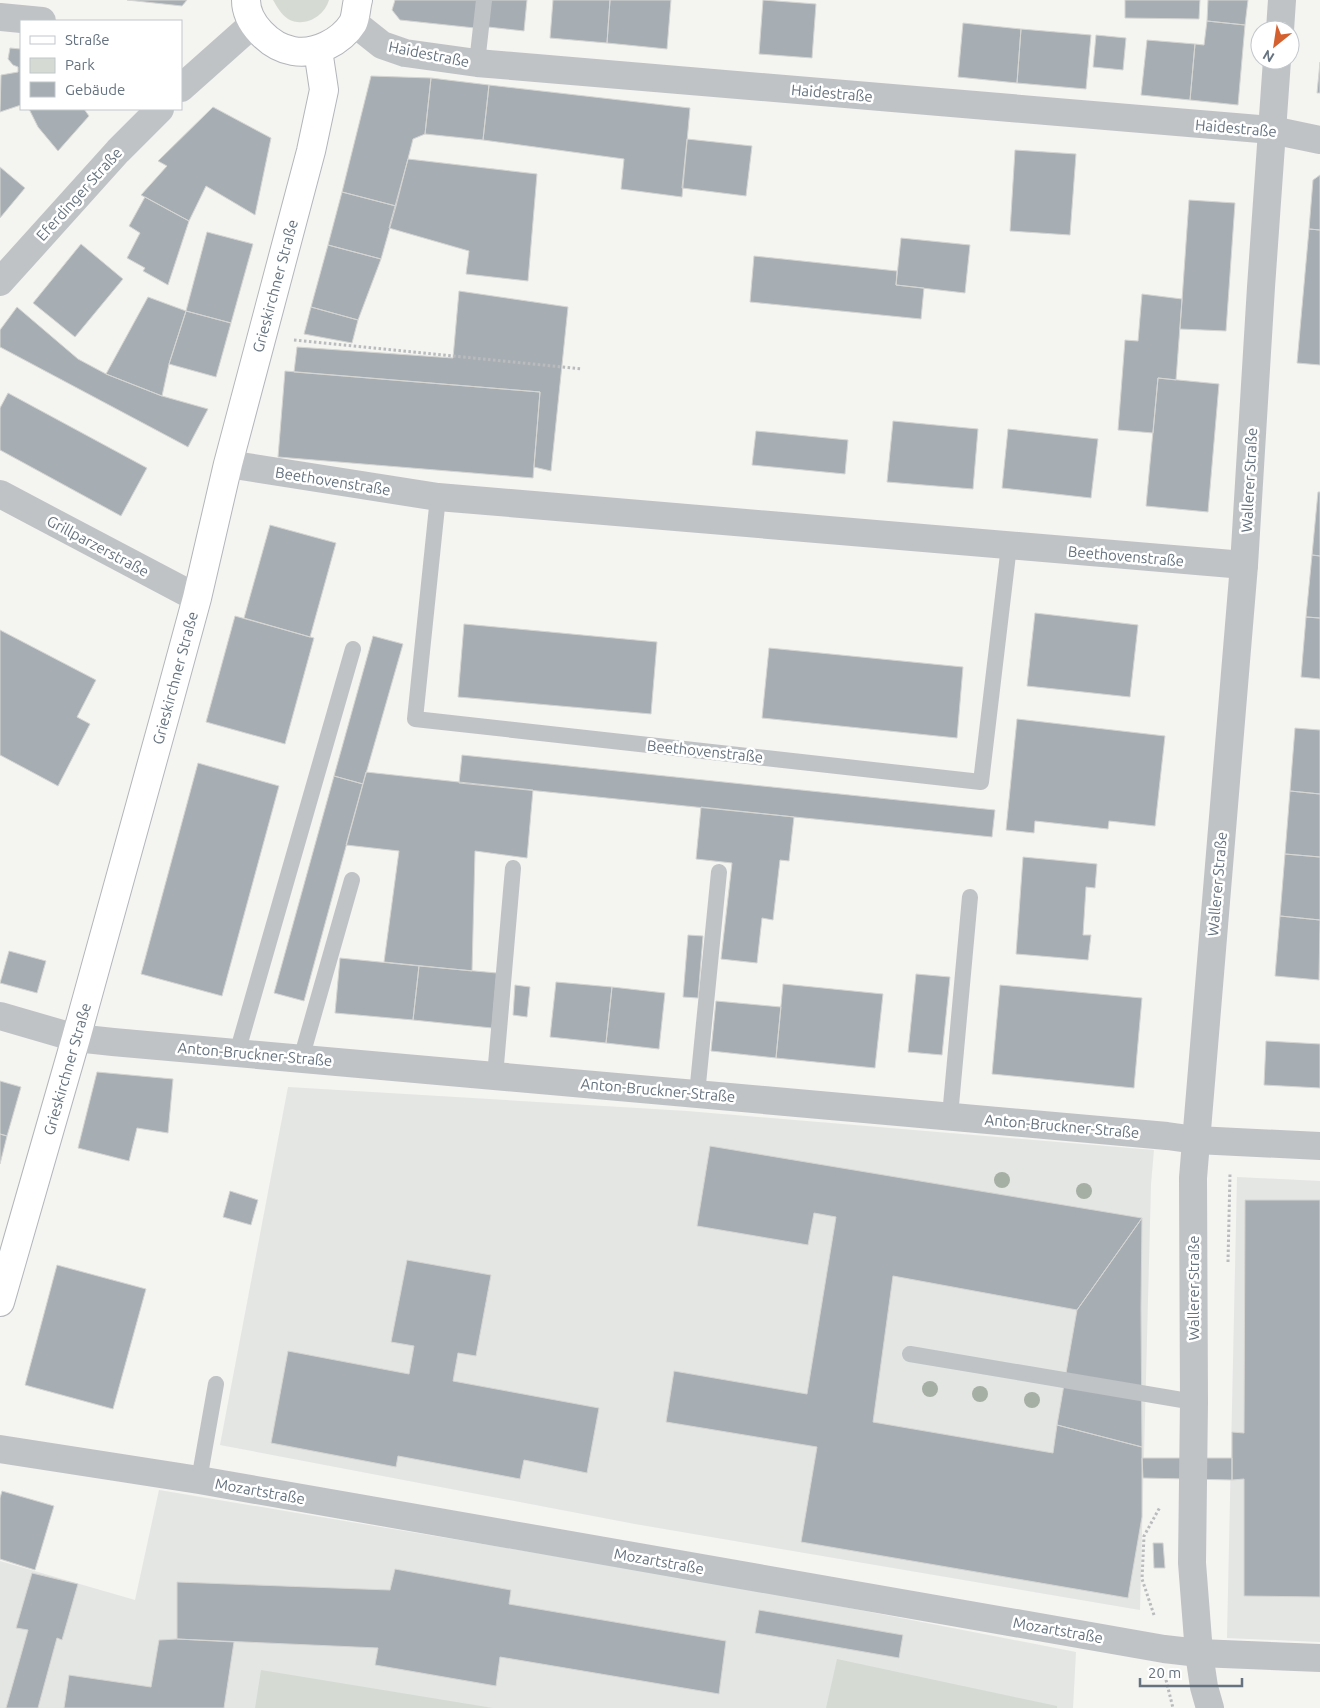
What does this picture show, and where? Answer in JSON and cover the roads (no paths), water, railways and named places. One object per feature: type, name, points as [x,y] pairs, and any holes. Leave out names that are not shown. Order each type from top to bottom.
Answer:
[{"type":"main road","points":[[250,12],[268,40],[293,51],[318,50],[336,41],[356,11]]},
{"type":"main road","name":"Grieskirchner Straße","points":[[0,1302],[76,1038],[197,598],[228,464],[311,151],[324,90],[318,50]]},
{"type":"street","points":[[1281,20],[1282,0]]},
{"type":"street","name":"Haidestraße","points":[[356,11],[382,45],[405,52],[478,64],[1272,130],[1320,140]]},
{"type":"street","points":[[182,87],[250,12]]},
{"type":"street","points":[[0,16],[34,20]]},
{"type":"street","name":"Wallerer Straße","points":[[1210,1708],[1198,1653],[1192,1563],[1194,1402],[1193,1178],[1244,565],[1276,70]]},
{"type":"street","name":"Eferdinger Straße","points":[[0,282],[118,151],[159,110]]},
{"type":"street","name":"Beethovenstraße","points":[[228,464],[438,497],[1244,565]]},
{"type":"street","name":"Grillparzerstraße","points":[[0,494],[197,598]]},
{"type":"street","name":"Anton-Bruckner-Straße","points":[[0,1016],[76,1038],[950,1116],[1196,1140],[1320,1146]]},
{"type":"street","name":"Mozartstraße","points":[[0,1449],[199,1480],[1164,1649],[1198,1653],[1320,1658]]},
{"type":"lane","points":[[478,64],[484,0]]},
{"type":"lane","name":"Beethovenstraße","points":[[438,497],[415,719],[981,782],[1009,546]]},
{"type":"lane","points":[[237,1052],[353,650]]},
{"type":"lane","points":[[495,1076],[514,868]]},
{"type":"lane","points":[[697,1094],[719,872]]},
{"type":"lane","points":[[301,1059],[352,880]]},
{"type":"lane","points":[[950,1116],[970,896]]},
{"type":"lane","points":[[910,1354],[1194,1402]]},
{"type":"lane","points":[[199,1480],[216,1384]]}]
